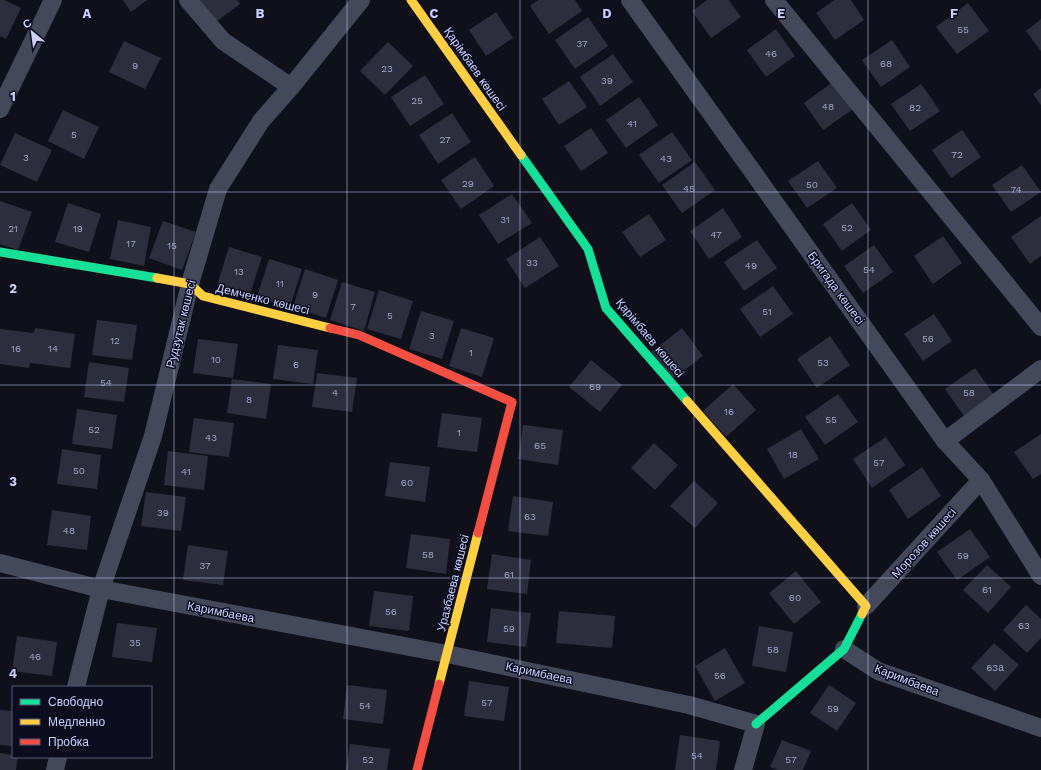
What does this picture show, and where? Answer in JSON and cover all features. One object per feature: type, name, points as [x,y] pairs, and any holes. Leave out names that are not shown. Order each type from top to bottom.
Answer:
[{"type":"street","points":[[0,109],[53,0]]},
{"type":"street","points":[[188,0],[222,42],[291,87]]},
{"type":"street","name":"Рудзутак көшесі","points":[[76,686],[101,589],[153,436],[190,284],[218,189],[261,121],[291,87],[361,0]]},
{"type":"street","name":"Қарімбаев көшесі","points":[[411,0],[588,249],[606,308],[866,606]]},
{"type":"street","name":"Бригада көшесі","points":[[630,0],[945,441],[981,480],[1041,576]]},
{"type":"street","points":[[774,0],[1041,327]]},
{"type":"street","name":"Демченко көшесі","points":[[0,252],[190,284],[203,296],[359,335],[512,402]]},
{"type":"street","points":[[945,441],[1041,369]]},
{"type":"street","name":"Уразбаева көшесі","points":[[418,770],[512,402]]},
{"type":"street","name":"Морозов көшесі","points":[[866,606],[981,480]]},
{"type":"street","name":"Каримбаева","points":[[0,563],[101,589],[447,654],[689,705],[756,724]]},
{"type":"street","points":[[743,770],[756,724],[844,649],[866,606]]},
{"type":"street","name":"Каримбаева","points":[[844,649],[878,671],[1041,728]]},
{"type":"street","points":[[55,770],[58,758]]},
{"type":"building","points":[[0,0],[4,0],[21,8],[6,39],[0,36]]},
{"type":"building","points":[[123,0],[147,0],[131,12]]},
{"type":"building","points":[[194,0],[237,0],[240,4],[212,25]]},
{"type":"building","points":[[538,0],[575,0],[582,11],[549,34],[530,6]]},
{"type":"building","points":[[707,0],[729,0],[741,17],[711,38],[692,11]]},
{"type":"building","points":[[834,0],[851,0],[864,20],[835,40],[816,13]]},
{"type":"building","points":[[968,3],[989,31],[957,54],[936,27]]},
{"type":"building","points":[[496,12],[513,38],[486,56],[469,30]]},
{"type":"building","points":[[588,17],[608,46],[575,69],[555,40]]},
{"type":"building","points":[[1041,19],[1041,51],[1026,31]]},
{"type":"building","points":[[776,29],[795,56],[766,77],[747,50]]},
{"type":"building","points":[[892,40],[910,67],[881,87],[862,60]]},
{"type":"building","points":[[124,41],[161,58],[145,89],[109,72]]},
{"type":"building","points":[[388,42],[413,66],[385,95],[360,71]]},
{"type":"building","points":[[613,54],[633,82],[600,106],[580,77]]},
{"type":"building","points":[[425,75],[444,104],[410,126],[391,97]]},
{"type":"building","points":[[569,81],[587,107],[559,125],[542,99]]},
{"type":"building","points":[[833,82],[852,110],[823,130],[804,103]]},
{"type":"building","points":[[921,84],[940,111],[910,131],[891,104]]},
{"type":"building","points":[[1041,88],[1041,105],[1033,94]]},
{"type":"building","points":[[639,97],[658,125],[626,148],[606,120]]},
{"type":"building","points":[[63,110],[99,127],[84,159],[48,141]]},
{"type":"building","points":[[452,113],[471,142],[438,164],[419,135]]},
{"type":"building","points":[[591,128],[608,153],[581,171],[564,146]]},
{"type":"building","points":[[962,130],[981,157],[951,178],[932,150]]},
{"type":"building","points":[[672,132],[692,160],[659,183],[639,155]]},
{"type":"building","points":[[15,133],[52,150],[37,182],[0,165]]},
{"type":"building","points":[[475,157],[494,186],[461,209],[441,180]]},
{"type":"building","points":[[818,161],[837,188],[807,208],[788,181]]},
{"type":"building","points":[[695,162],[715,190],[682,213],[662,185]]},
{"type":"building","points":[[1022,165],[1041,192],[1011,212],[992,185]]},
{"type":"building","points":[[512,194],[532,223],[498,244],[479,215]]},
{"type":"building","points":[[0,201],[32,212],[18,250],[0,244]]},
{"type":"building","points":[[68,203],[101,214],[89,252],[55,242]]},
{"type":"building","points":[[852,203],[871,230],[842,251],[823,224]]},
{"type":"building","points":[[723,208],[742,237],[709,259],[690,231]]},
{"type":"building","points":[[649,214],[666,240],[640,257],[622,232]]},
{"type":"building","points":[[1041,216],[1041,256],[1030,264],[1011,237]]},
{"type":"building","points":[[118,220],[151,227],[144,266],[110,259]]},
{"type":"building","points":[[163,221],[196,232],[182,270],[149,258]]},
{"type":"building","points":[[943,236],[962,263],[933,284],[914,256]]},
{"type":"building","points":[[540,237],[559,266],[525,288],[506,259]]},
{"type":"building","points":[[757,240],[777,268],[744,291],[724,262]]},
{"type":"building","points":[[874,245],[893,272],[863,293],[844,266]]},
{"type":"building","points":[[229,247],[262,257],[250,295],[217,285]]},
{"type":"building","points":[[269,259],[302,269],[290,307],[257,297]]},
{"type":"building","points":[[305,269],[338,280],[326,318],[293,307]]},
{"type":"building","points":[[342,282],[375,292],[364,331],[330,320]]},
{"type":"building","points":[[773,286],[793,314],[760,337],[740,309]]},
{"type":"building","points":[[379,290],[413,301],[401,339],[367,329]]},
{"type":"building","points":[[421,311],[454,321],[442,359],[409,349]]},
{"type":"building","points":[[934,314],[952,341],[923,361],[904,334]]},
{"type":"building","points":[[97,320],[137,325],[132,360],[92,355]]},
{"type":"building","points":[[35,328],[75,334],[70,368],[30,363],[29,368],[0,364],[0,329],[34,333]]},
{"type":"building","points":[[461,328],[494,338],[482,377],[449,366]]},
{"type":"building","points":[[682,328],[703,356],[671,380],[650,353]]},
{"type":"building","points":[[830,336],[850,365],[817,388],[797,359]]},
{"type":"building","points":[[198,339],[238,344],[233,378],[193,373]]},
{"type":"building","points":[[278,345],[318,350],[313,384],[273,379]]},
{"type":"building","points":[[591,360],[622,385],[600,412],[569,387]]},
{"type":"building","points":[[89,362],[129,368],[124,402],[84,397]]},
{"type":"building","points":[[975,368],[994,395],[964,416],[945,389]]},
{"type":"building","points":[[317,373],[357,378],[352,412],[312,407]]},
{"type":"building","points":[[232,379],[271,384],[266,419],[227,413]]},
{"type":"building","points":[[733,384],[756,410],[726,437],[703,411]]},
{"type":"building","points":[[838,394],[858,422],[825,445],[805,417]]},
{"type":"building","points":[[77,409],[117,415],[112,449],[72,444]]},
{"type":"building","points":[[442,413],[482,418],[477,452],[437,447]]},
{"type":"building","points":[[194,418],[234,423],[229,457],[189,452]]},
{"type":"building","points":[[523,425],[563,430],[558,465],[518,459]]},
{"type":"building","points":[[801,429],[819,459],[784,479],[767,449]]},
{"type":"building","points":[[1041,434],[1041,474],[1033,479],[1014,452]]},
{"type":"building","points":[[886,437],[905,465],[872,488],[853,459]]},
{"type":"building","points":[[654,443],[678,465],[655,490],[631,468]]},
{"type":"building","points":[[62,449],[101,455],[97,489],[57,484]]},
{"type":"building","points":[[168,451],[208,456],[204,490],[164,485]]},
{"type":"building","points":[[390,462],[430,467],[425,502],[385,496]]},
{"type":"building","points":[[922,467],[941,496],[908,519],[889,490]]},
{"type":"building","points":[[694,481],[718,503],[695,528],[670,506]]},
{"type":"building","points":[[146,492],[186,497],[181,531],[141,526]]},
{"type":"building","points":[[513,496],[553,502],[548,536],[508,531]]},
{"type":"building","points":[[52,510],[91,516],[87,550],[47,545]]},
{"type":"building","points":[[970,529],[990,557],[957,580],[937,552]]},
{"type":"building","points":[[411,534],[450,539],[446,574],[406,568]]},
{"type":"building","points":[[188,545],[228,551],[223,585],[183,580]]},
{"type":"building","points":[[492,554],[531,560],[527,594],[487,589]]},
{"type":"building","points":[[987,565],[1011,587],[988,613],[963,590]]},
{"type":"building","points":[[796,571],[821,602],[794,624],[769,593]]},
{"type":"building","points":[[374,591],[413,596],[409,631],[369,626]]},
{"type":"building","points":[[1026,605],[1041,619],[1041,638],[1027,653],[1003,630]]},
{"type":"building","points":[[491,608],[531,613],[526,647],[487,642]]},
{"type":"building","points":[[559,611],[615,616],[612,648],[556,643]]},
{"type":"building","points":[[117,623],[157,628],[152,662],[112,657]]},
{"type":"building","points":[[759,626],[793,632],[786,672],[752,666]]},
{"type":"building","points":[[17,636],[57,642],[52,676],[12,671]]},
{"type":"building","points":[[994,643],[1019,665],[995,691],[971,668]]},
{"type":"building","points":[[725,648],[745,683],[715,701],[695,666]]},
{"type":"building","points":[[469,681],[509,687],[504,721],[464,716]]},
{"type":"building","points":[[347,685],[387,690],[383,724],[343,719]]},
{"type":"building","points":[[829,685],[856,703],[837,731],[810,713]]},
{"type":"building","points":[[0,710],[12,711],[12,746],[0,745]]},
{"type":"building","points":[[680,735],[720,741],[716,770],[675,770]]},
{"type":"building","points":[[782,740],[811,751],[803,770],[778,770],[770,767]]},
{"type":"building","points":[[350,744],[390,749],[387,770],[346,770]]},
{"type":"building","points":[[0,753],[12,755],[12,758],[18,758],[16,770],[0,770]]},
{"type":"traffic: fast","points":[[521,155],[588,249],[606,308],[687,401]]},
{"type":"traffic: fast","points":[[0,252],[157,278]]},
{"type":"traffic: fast","points":[[756,724],[844,649],[862,614]]},
{"type":"traffic: slow","points":[[411,0],[521,155]]},
{"type":"traffic: slow","points":[[157,278],[190,284],[203,296],[330,328]]},
{"type":"traffic: slow","points":[[687,401],[866,606],[862,614]]},
{"type":"traffic: slow","points":[[439,684],[478,533]]},
{"type":"traffic: jam","points":[[330,328],[359,335],[512,402],[478,533]]},
{"type":"traffic: jam","points":[[417,770],[439,684]]}]
